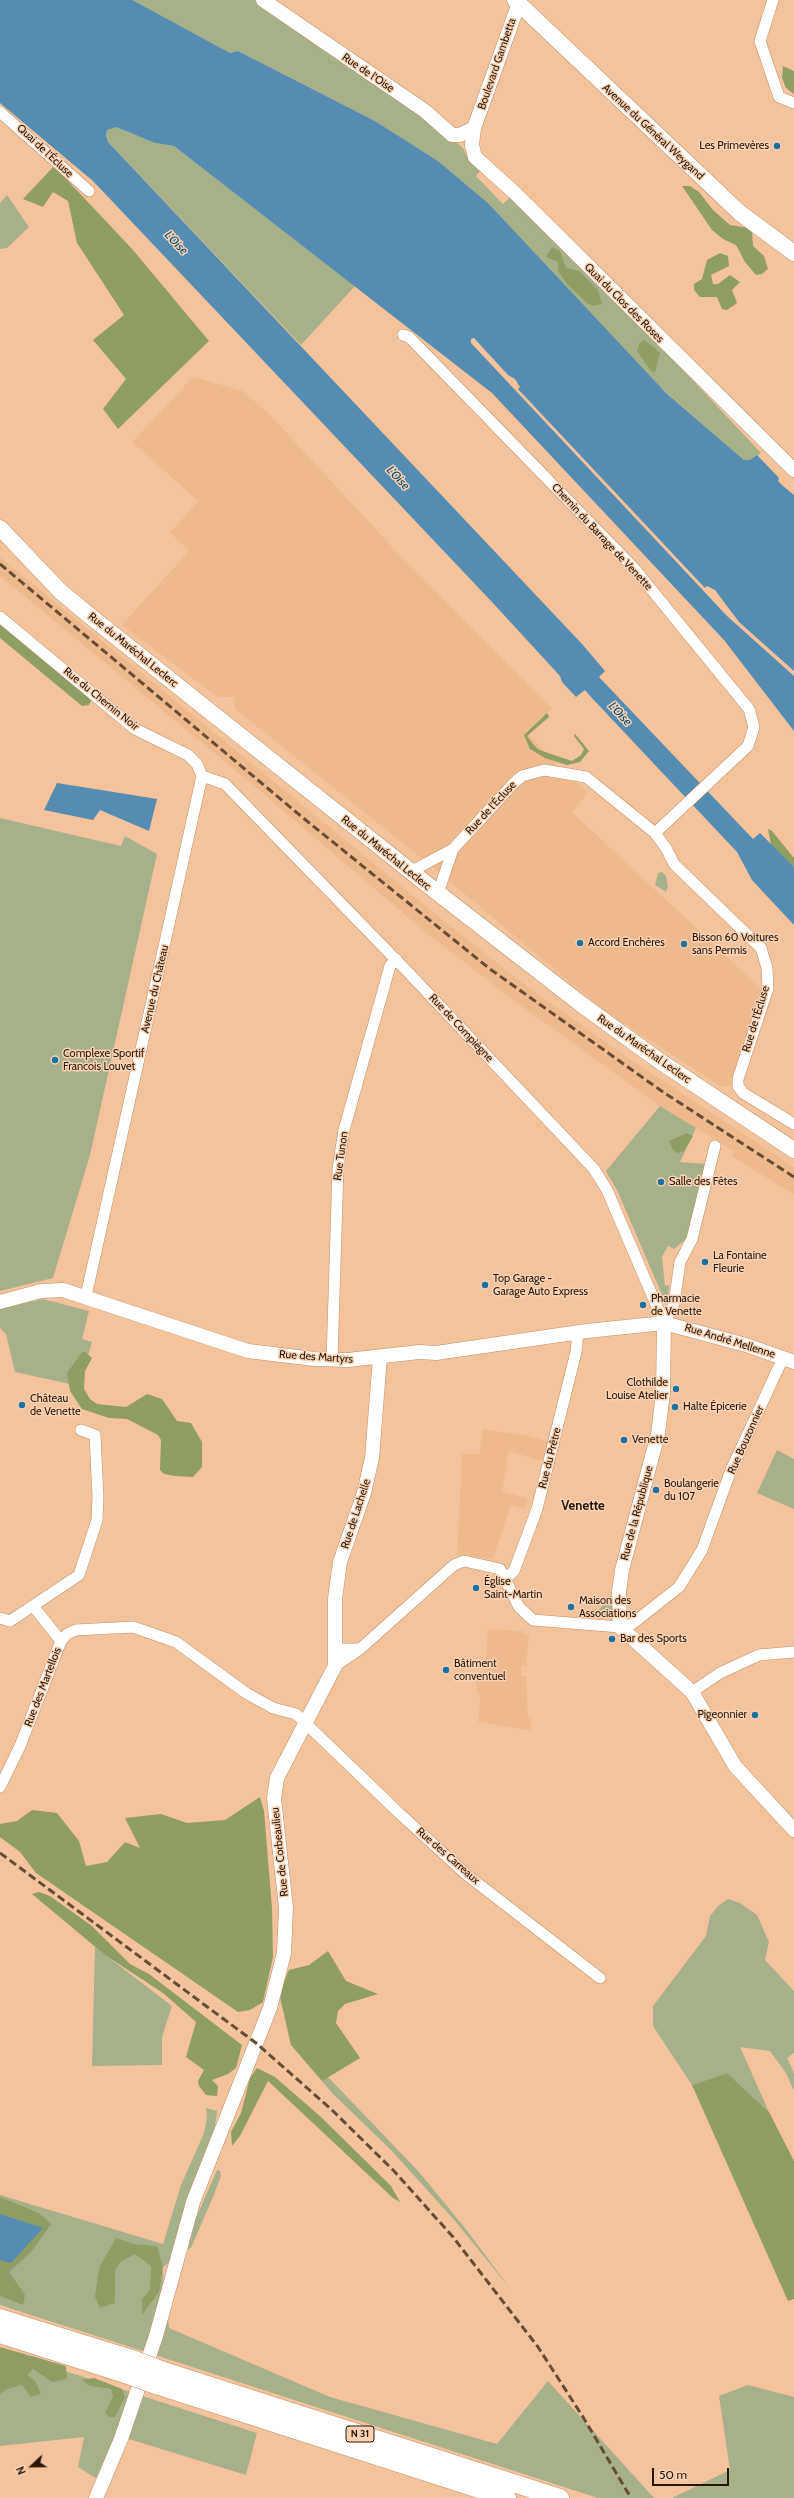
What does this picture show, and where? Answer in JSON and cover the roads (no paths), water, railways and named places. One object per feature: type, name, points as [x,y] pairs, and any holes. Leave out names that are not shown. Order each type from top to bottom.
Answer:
[{"type":"highway","name":"N 31","points":[[0,2318],[158,2377],[506,2498]]},
{"type":"highway","name":"N 31","points":[[0,2334],[130,2367]]},
{"type":"highway","name":"N 31","points":[[158,2377],[560,2498]]},
{"type":"main road","name":"Avenue du Général Weygand","points":[[518,1],[740,213],[794,252]]},
{"type":"main road","name":"Rue du Maréchal Leclerc","points":[[0,528],[62,592],[78,606],[438,894],[645,1050],[794,1150]]},
{"type":"street","name":"Rue de l'Oise","points":[[262,0],[424,111],[475,157]]},
{"type":"street","points":[[773,0],[760,41],[779,97],[794,103]]},
{"type":"street","name":"Boulevard Gambetta","points":[[474,128],[518,1]]},
{"type":"street","name":"Quai de l'Écluse","points":[[0,112],[89,192]]},
{"type":"street","points":[[452,135],[460,135],[474,128]]},
{"type":"street","points":[[474,128],[472,145],[475,157]]},
{"type":"street","name":"Quai du Clos des Roses","points":[[475,157],[516,194],[794,470]]},
{"type":"street","name":"Chemin du Barrage de Venette","points":[[403,335],[409,337],[633,567],[749,709],[754,727],[752,739],[742,752],[656,834]]},
{"type":"street","name":"Rue du Chemin Noir","points":[[0,617],[136,728],[188,755],[197,764],[202,776]]},
{"type":"street","name":"Rue de l'Écluse","points":[[438,894],[453,849],[522,776],[544,770],[586,777],[656,834],[666,848],[674,864],[761,948],[767,968],[768,988],[738,1079],[738,1086],[743,1093],[794,1124]]},
{"type":"street","name":"Rue de Compiègne","points":[[202,776],[225,784],[396,959],[594,1169],[607,1190],[664,1323]]},
{"type":"street","name":"Avenue du Château","points":[[86,1296],[202,776]]},
{"type":"street","points":[[410,872],[453,849]]},
{"type":"street","points":[[434,858],[446,868]]},
{"type":"street","name":"Rue Tunon","points":[[332,1360],[338,1168],[344,1130],[390,966],[396,959]]},
{"type":"street","points":[[664,1323],[674,1304],[680,1262],[692,1239],[714,1146]]},
{"type":"street","name":"Rue des Martyrs","points":[[0,1302],[42,1291],[64,1290],[86,1296],[166,1325],[248,1351],[332,1360],[380,1357],[419,1352],[436,1353],[578,1332],[664,1323]]},
{"type":"street","name":"Rue André Mellenne","points":[[664,1323],[723,1338],[789,1360]]},
{"type":"street","name":"Rue de la République","points":[[620,1627],[619,1592],[622,1570],[658,1434],[663,1393],[664,1323]]},
{"type":"street","name":"Rue du Prêtre","points":[[506,1578],[514,1571],[534,1516],[576,1352],[578,1332]]},
{"type":"street","name":"Rue de Lachelle","points":[[334,1668],[335,1599],[340,1562],[364,1493],[372,1458],[380,1357]]},
{"type":"street","name":"Rue Bouzonnier","points":[[620,1627],[632,1624],[685,1580],[708,1537],[731,1470],[773,1380],[789,1360]]},
{"type":"street","points":[[0,1618],[10,1621],[78,1575],[97,1520],[98,1497],[95,1435],[80,1430]]},
{"type":"street","name":"Rue de Corbeaulieu","points":[[96,2498],[121,2439],[156,2336],[193,2202],[270,2008],[284,1953],[286,1908],[274,1798],[277,1778],[334,1668],[360,1649],[454,1565],[464,1561],[495,1566],[500,1569],[506,1578],[519,1607],[533,1620],[620,1627]]},
{"type":"street","points":[[34,1606],[61,1641]]},
{"type":"street","name":"Rue des Martellois","points":[[0,1788],[20,1746],[61,1641],[67,1634],[76,1630],[133,1627],[176,1642],[246,1693],[273,1708],[296,1714],[306,1722]]},
{"type":"street","points":[[620,1627],[692,1692],[735,1766],[794,1830]]},
{"type":"street","points":[[334,1649],[360,1649]]},
{"type":"street","points":[[692,1692],[720,1672],[753,1658],[771,1653],[794,1652]]},
{"type":"street","name":"Rue des Carreaux","points":[[306,1722],[399,1813],[468,1874],[600,1978]]},
{"type":"water","name":"L'Oise","points":[[0,0],[132,0],[230,53],[238,51],[375,121],[438,161],[488,203],[665,392],[744,460],[750,460],[757,455],[779,478],[778,481],[794,495],[794,671],[739,622],[715,590],[707,586],[705,588],[518,389],[520,387],[515,379],[508,375],[474,338],[471,339],[471,343],[727,616],[794,676],[794,731],[724,640],[492,393],[174,146],[155,143],[116,127],[107,130],[106,135],[108,142],[582,644],[605,671],[599,677],[753,839],[760,833],[794,867],[794,925],[752,880],[737,852],[585,690],[576,697],[562,682],[560,676],[492,602],[93,181],[0,103]]},
{"type":"water","points":[[57,783],[157,799],[149,831],[100,810],[93,820],[44,810]]},
{"type":"water","points":[[0,2214],[43,2228],[11,2263],[0,2260]]},
{"type":"railway","points":[[0,564],[302,817],[490,969],[663,1092],[794,1177]]},
{"type":"railway","points":[[0,1853],[256,2043],[332,2110],[394,2171],[453,2237],[538,2347],[583,2417],[631,2498]]},
{"type":"place","name":"Les Primevères","points":[[777,146]]},
{"type":"place","name":"Accord Enchères","points":[[580,943]]},
{"type":"place","name":"Bisson 60 Voitures sans Permis","points":[[684,944]]},
{"type":"place","name":"Complexe Sportif Francois Louvet","points":[[55,1060]]},
{"type":"place","name":"Salle des Fêtes","points":[[661,1182]]},
{"type":"place","name":"La Fontaine Fleurie","points":[[705,1262]]},
{"type":"place","name":"Top Garage - Garage Auto Express","points":[[485,1285]]},
{"type":"place","name":"Pharmacie de Venette","points":[[643,1305]]},
{"type":"place","name":"Clothilde Louise Atelier","points":[[676,1389]]},
{"type":"place","name":"Château de Venette","points":[[22,1405]]},
{"type":"place","name":"Halte Épicerie","points":[[675,1407]]},
{"type":"place","name":"Venette","points":[[624,1440]]},
{"type":"place","name":"Boulangerie du 107","points":[[656,1490]]},
{"type":"place","name":"Église Saint-Martin","points":[[476,1588]]},
{"type":"place","name":"Maison des Associations","points":[[571,1607]]},
{"type":"place","name":"Bar des Sports","points":[[612,1639]]},
{"type":"place","name":"Bâtiment conventuel","points":[[446,1670]]},
{"type":"place","name":"Pigeonnier","points":[[755,1715]]},
{"type":"district","name":"Venette","points":[[583,1506]]}]
